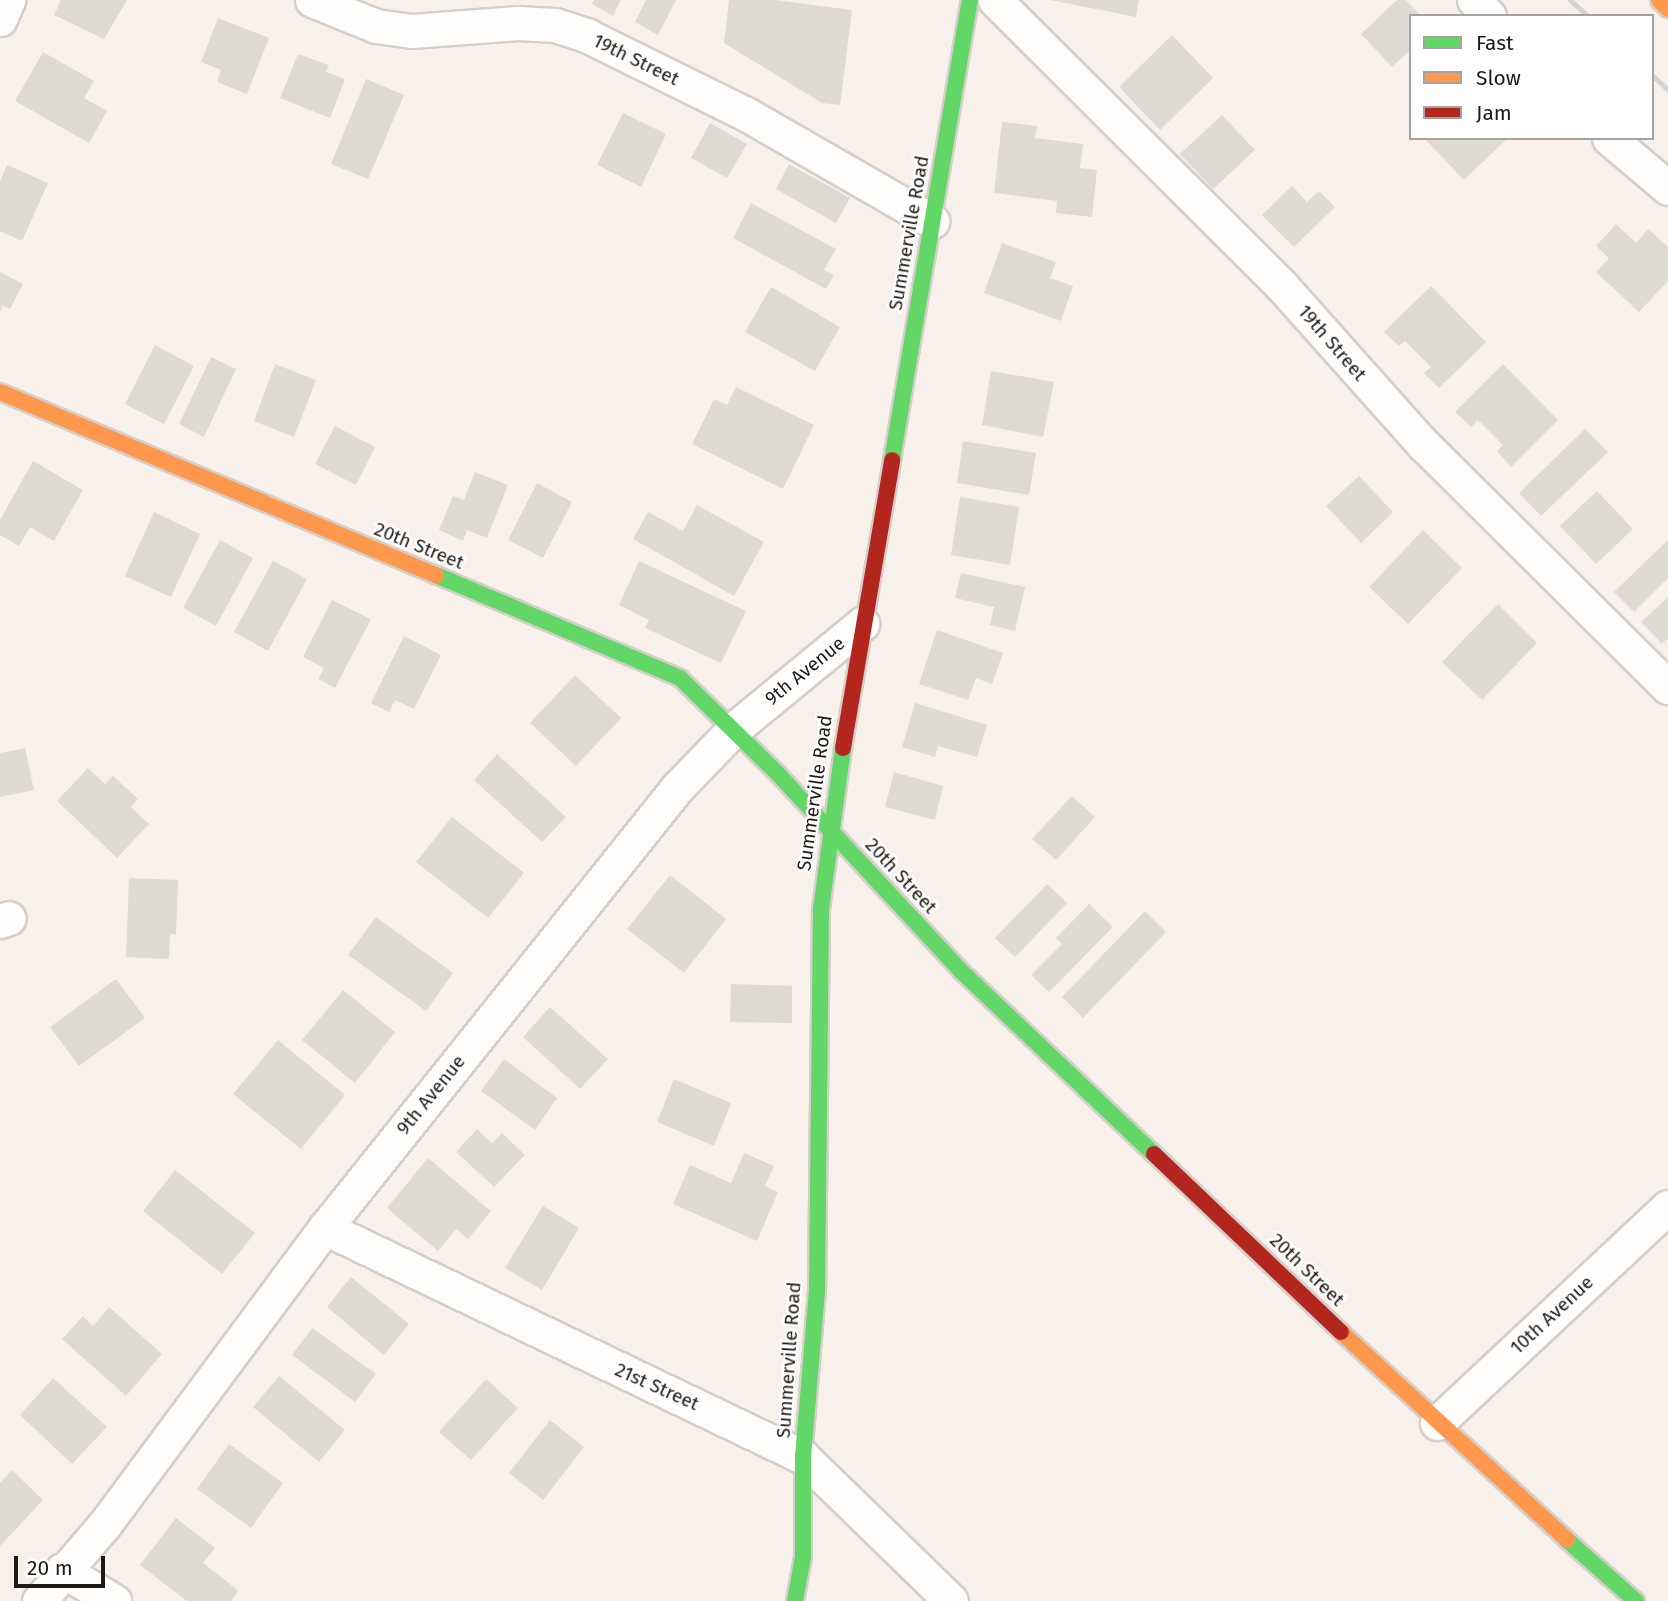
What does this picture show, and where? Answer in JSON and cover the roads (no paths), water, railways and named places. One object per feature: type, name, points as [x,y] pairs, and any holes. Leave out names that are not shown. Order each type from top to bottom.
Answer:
[{"type":"street","points":[[0,19],[8,0]]},
{"type":"street","name":"19th Street","points":[[312,0],[376,26],[412,31],[518,23],[555,25],[588,37],[746,114],[932,221]]},
{"type":"street","name":"Summerville Road","points":[[795,1601],[803,1557],[803,1457],[817,1292],[821,909],[829,830],[970,0]]},
{"type":"street","name":"19th Street","points":[[995,0],[1282,286],[1432,454],[1668,687]]},
{"type":"street","points":[[1474,0],[1487,14]]},
{"type":"street","points":[[1659,0],[1668,9]]},
{"type":"street","points":[[1611,140],[1668,188]]},
{"type":"street","name":"20th Street","points":[[0,392],[680,678],[734,729],[961,971],[1437,1423],[1636,1601]]},
{"type":"street","name":"9th Avenue","points":[[39,1601],[62,1570],[105,1524],[325,1228],[677,788],[734,729],[862,624]]},
{"type":"street","name":"10th Avenue","points":[[1437,1423],[1668,1207]]},
{"type":"street","name":"21st Street","points":[[325,1228],[803,1457],[951,1601]]},
{"type":"street","points":[[62,1570],[114,1601]]},
{"type":"railway","points":[[1570,0],[1586,14]]},
{"type":"railway","points":[[1654,77],[1668,90]]}]
